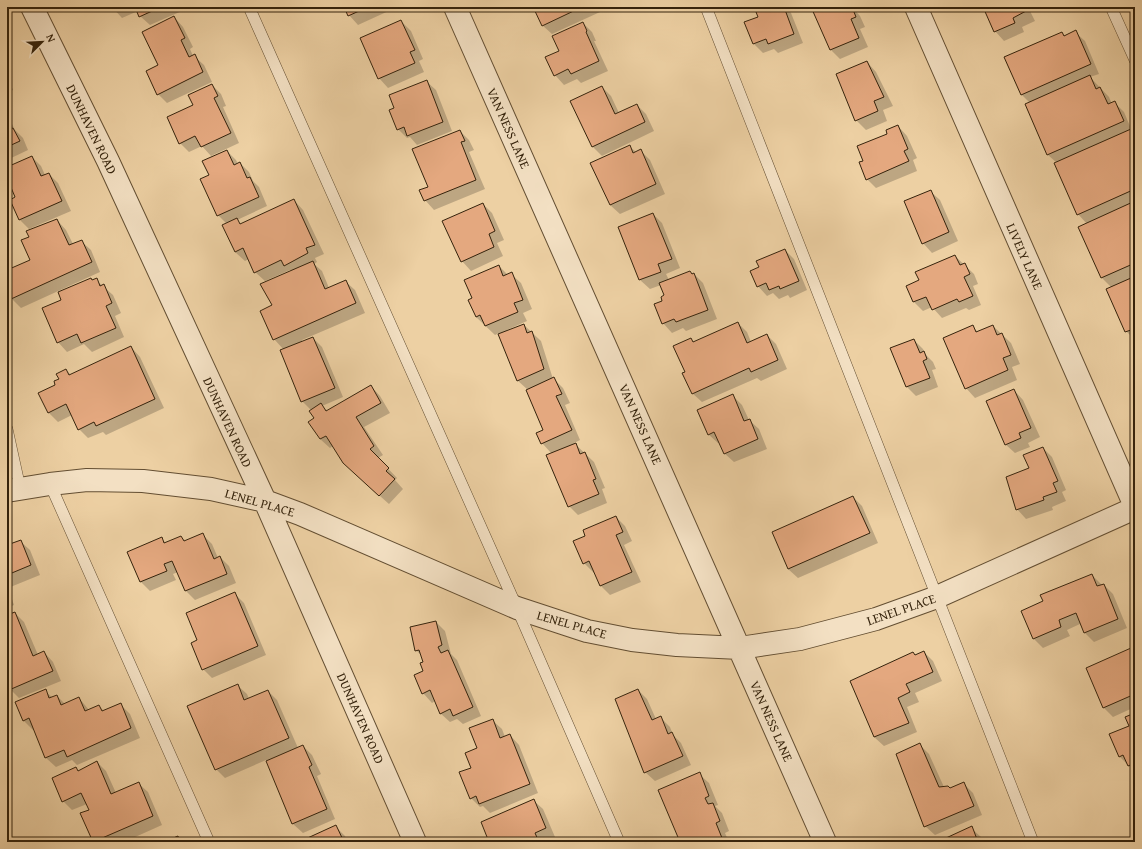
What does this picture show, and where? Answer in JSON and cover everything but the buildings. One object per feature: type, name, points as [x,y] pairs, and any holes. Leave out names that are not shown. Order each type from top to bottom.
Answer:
[{"type":"street","name":"DUNHAVEN ROAD","points":[[32,7],[111,169],[265,501],[415,842]]},
{"type":"street","name":"VAN NESS LANE","points":[[455,7],[825,842]]},
{"type":"street","name":"LIVELY LANE","points":[[916,7],[1135,507]]},
{"type":"street","name":"LENEL PLACE","points":[[14,490],[87,480],[143,481],[211,489],[265,501],[300,514],[517,608],[587,631],[632,640],[676,645],[740,648],[800,639],[876,619],[937,597],[1135,507]]},
{"type":"lane","points":[[249,7],[517,608],[619,842]]},
{"type":"lane","points":[[706,7],[1033,842]]},
{"type":"lane","points":[[1111,7],[1135,60]]},
{"type":"lane","points":[[7,429],[14,490]]},
{"type":"lane","points":[[50,484],[209,842]]}]
